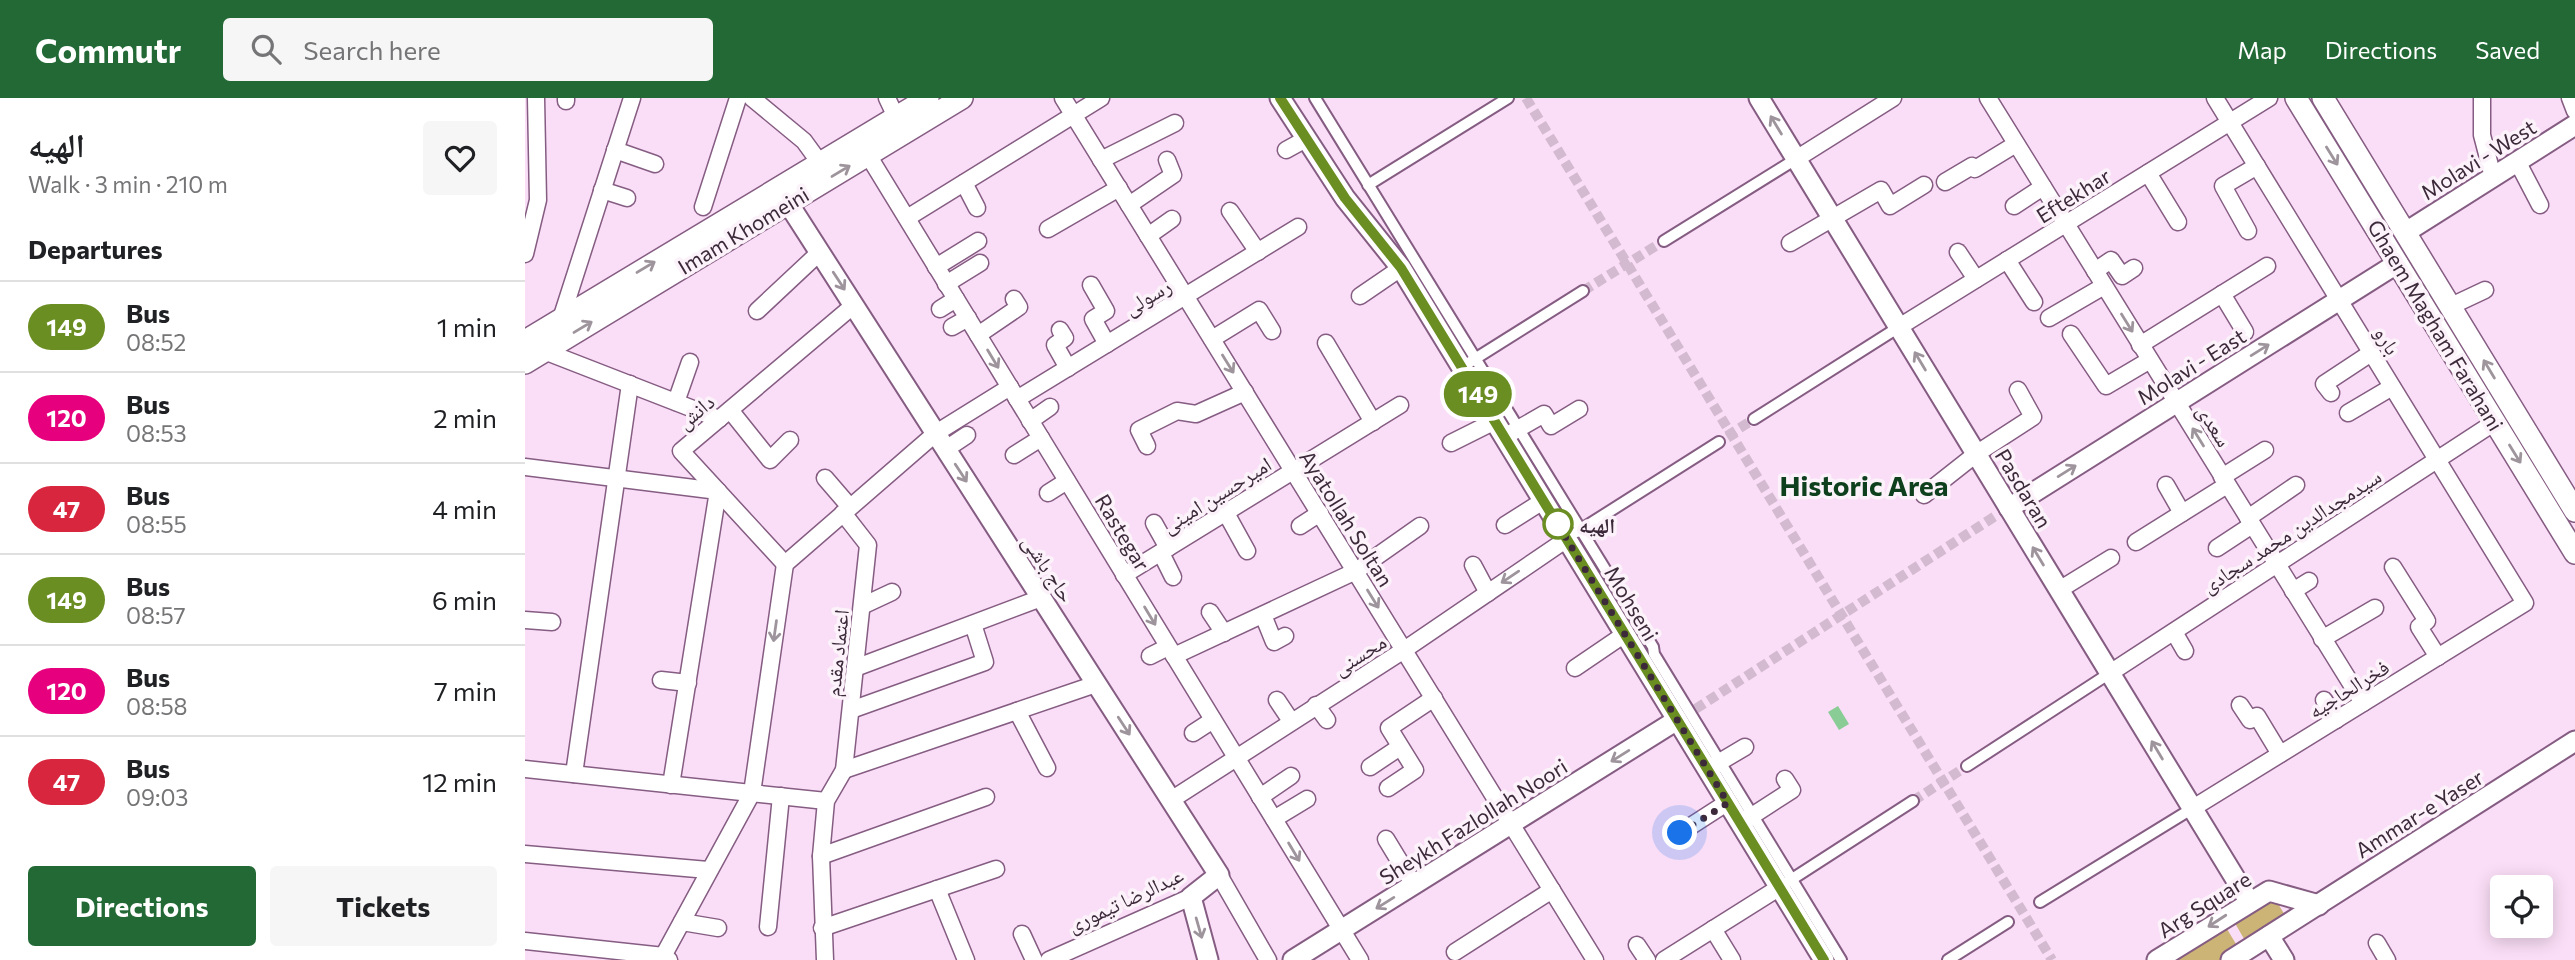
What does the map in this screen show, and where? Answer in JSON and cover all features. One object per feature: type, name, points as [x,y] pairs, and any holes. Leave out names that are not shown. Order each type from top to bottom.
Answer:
[{"type":"main road","name":"Imam Khomeini","points":[[525,341],[820,163],[891,108],[928,98]]},
{"type":"main road","name":"Imam Khomeini","points":[[525,363],[961,98]]},
{"type":"main road","name":"Ghaem Magham Farahani","points":[[2296,98],[2575,552]]},
{"type":"main road","name":"Ghaem Magham Farahani","points":[[2323,98],[2575,511]]},
{"type":"street","points":[[525,254],[538,200],[536,98]]},
{"type":"street","points":[[561,319],[632,98]]},
{"type":"street","points":[[703,207],[738,98]]},
{"type":"street","points":[[752,98],[804,141],[820,163]]},
{"type":"street","name":"Ayatollah Soltan","points":[[1063,98],[1595,960]]},
{"type":"street","points":[[907,218],[1101,98]]},
{"type":"street","name":"Mohseni","points":[[1280,98],[1345,198],[1401,268],[1468,363],[1543,501],[1574,534],[1625,634],[1677,720],[1714,766],[1833,960]]},
{"type":"street","points":[[1315,98],[1468,363],[1583,291]]},
{"type":"street","points":[[1367,185],[1508,98]]},
{"type":"street","name":"Pasdaran","points":[[1759,98],[1976,454],[2004,511],[2059,590],[2249,901]]},
{"type":"street","points":[[1664,241],[1893,98]]},
{"type":"street","name":"سعدی","points":[[1988,98],[2363,703]]},
{"type":"street","name":"بارو","points":[[2215,98],[2525,603]]},
{"type":"street","name":"Eftekhar","points":[[1899,327],[2269,98]]},
{"type":"street","points":[[2482,98],[2482,135],[2493,177]]},
{"type":"street","points":[[2570,98],[2575,111]]},
{"type":"street","points":[[1101,160],[1175,123]]},
{"type":"street","name":"Molavi - West","points":[[2406,232],[2575,125]]},
{"type":"street","points":[[1286,150],[1306,139]]},
{"type":"street","points":[[1945,182],[1972,166],[1975,169],[2016,144]]},
{"type":"street","points":[[615,150],[655,164]]},
{"type":"street","name":"Rastegar","points":[[868,155],[1360,960]]},
{"type":"street","points":[[1129,205],[1173,175],[1167,160]]},
{"type":"street","points":[[2517,161],[2540,205]]},
{"type":"street","points":[[2248,231],[2223,186],[2257,166]]},
{"type":"street","points":[[2148,173],[2178,222]]},
{"type":"street","points":[[964,183],[977,208]]},
{"type":"street","points":[[1790,243],[1881,190],[1891,206],[1924,185]]},
{"type":"street","points":[[2014,206],[2043,187]]},
{"type":"street","points":[[1048,229],[1119,188]]},
{"type":"street","points":[[602,190],[627,198]]},
{"type":"street","name":"حاج باشی","points":[[789,203],[1219,875],[1268,960]]},
{"type":"street","points":[[1230,211],[1258,252]]},
{"type":"street","points":[[1149,236],[1172,219]]},
{"type":"street","name":"رسولی","points":[[941,441],[1013,393],[1068,368],[1298,227]]},
{"type":"street","points":[[936,267],[978,241]]},
{"type":"street","points":[[757,311],[820,251]]},
{"type":"street","points":[[1958,252],[1976,279]]},
{"type":"street","points":[[2007,260],[2034,302]]},
{"type":"street","points":[[2095,271],[2111,260],[2122,276],[2134,268]]},
{"type":"street","name":"Molavi - East","points":[[2004,511],[2398,263]]},
{"type":"street","points":[[946,284],[980,264]]},
{"type":"street","points":[[2140,345],[2267,267]]},
{"type":"street","points":[[1360,296],[1401,268]]},
{"type":"street","points":[[1091,285],[1107,311],[1093,319],[1107,344]]},
{"type":"street","points":[[2049,318],[2104,286]]},
{"type":"street","points":[[2451,306],[2485,290]]},
{"type":"street","points":[[2222,294],[2245,332]]},
{"type":"street","points":[[978,335],[1019,307],[1014,299]]},
{"type":"street","points":[[940,309],[963,310],[979,303]]},
{"type":"street","name":"دانش","points":[[785,564],[681,450],[854,305]]},
{"type":"street","points":[[952,327],[963,310]]},
{"type":"street","points":[[1212,339],[1259,310],[1272,331]]},
{"type":"street","points":[[1754,419],[1899,327]]},
{"type":"street","points":[[1060,330],[1065,338],[1055,345],[1068,368]]},
{"type":"street","points":[[2071,334],[2106,386],[2150,360]]},
{"type":"street","points":[[1326,343],[1373,422]]},
{"type":"street","points":[[544,351],[676,402],[724,414],[770,460],[790,440]]},
{"type":"street","points":[[2331,393],[2324,384],[2371,353]]},
{"type":"street","points":[[676,402],[690,362]]},
{"type":"street","points":[[574,774],[630,384]]},
{"type":"street","points":[[2348,413],[2392,387]]},
{"type":"street","points":[[1924,495],[1976,454],[2033,417],[2018,390]]},
{"type":"street","points":[[1147,446],[1139,430],[1177,411],[1196,414],[1245,392]]},
{"type":"street","name":"امیرحسین امینی","points":[[1124,575],[1400,405]]},
{"type":"street","points":[[1030,421],[1050,407]]},
{"type":"street","points":[[1451,443],[1506,429],[1543,414],[1551,426],[1579,409]]},
{"type":"street","name":"سیدمجدالدین محمد سجادی","points":[[2110,673],[2495,422]]},
{"type":"street","points":[[1506,429],[1574,534],[1714,766],[1745,747]]},
{"type":"street","points":[[525,941],[665,959],[708,870],[752,793],[785,564],[847,510],[941,441],[967,435]]},
{"type":"street","points":[[1014,455],[1041,438]]},
{"type":"street","points":[[1574,534],[1719,442]]},
{"type":"street","points":[[2136,542],[2182,513],[2265,450]]},
{"type":"street","points":[[525,467],[718,491],[671,785]]},
{"type":"street","name":"اعتماد مقدم","points":[[825,478],[868,545],[844,770],[826,801]]},
{"type":"street","points":[[1048,494],[1067,481]]},
{"type":"street","points":[[2166,485],[2182,513]]},
{"type":"street","points":[[2217,548],[2296,485]]},
{"type":"street","points":[[1505,525],[1543,501]]},
{"type":"street","points":[[1226,513],[1247,551]]},
{"type":"street","points":[[1300,526],[1320,513]]},
{"type":"street","points":[[1154,523],[1173,577]]},
{"type":"street","points":[[1150,656],[1171,652],[1224,633],[1356,571],[1420,526]]},
{"type":"street","name":"محسنی","points":[[1171,800],[1235,756],[1404,650],[1574,534]]},
{"type":"street","points":[[2059,590],[2111,558]]},
{"type":"street","points":[[1473,565],[1488,593]]},
{"type":"street","points":[[2393,567],[2427,621],[2419,627],[2438,657]]},
{"type":"street","points":[[2293,590],[2309,581]]},
{"type":"street","points":[[862,606],[892,592]]},
{"type":"street","points":[[855,668],[1041,598]]},
{"type":"street","name":"فخرالحاجیه","points":[[2193,808],[2525,603]]},
{"type":"street","points":[[2322,639],[2375,608]]},
{"type":"street","points":[[1210,612],[1224,633]]},
{"type":"street","points":[[1263,615],[1275,642],[1286,636]]},
{"type":"street","points":[[525,620],[552,622]]},
{"type":"street","points":[[851,710],[985,662],[973,624]]},
{"type":"street","points":[[2173,632],[2185,651]]},
{"type":"street","points":[[1575,668],[1625,634]]},
{"type":"street","points":[[1967,766],[2110,673]]},
{"type":"street","points":[[661,680],[688,683]]},
{"type":"street","points":[[844,770],[1096,684]]},
{"type":"street","points":[[1388,788],[1415,770],[1389,728],[1434,698]]},
{"type":"street","points":[[1277,700],[1291,721]]},
{"type":"street","points":[[2324,700],[2336,720]]},
{"type":"street","points":[[1316,705],[1327,720]]},
{"type":"street","points":[[2240,705],[2250,720],[2257,716],[2280,754]]},
{"type":"street","points":[[1017,711],[1047,768]]},
{"type":"street","points":[[1193,733],[1213,720]]},
{"type":"street","name":"Sheykh Fazlollah Noori","points":[[1293,960],[1677,720]]},
{"type":"street","name":"Ammar-e Yaser","points":[[2269,936],[2575,741]]},
{"type":"street","points":[[1370,767],[1400,747]]},
{"type":"street","name":"Mohseni","points":[[1714,766],[1728,803],[1747,819]]},
{"type":"street","points":[[525,769],[826,801],[821,856],[825,960]]},
{"type":"street","points":[[1260,797],[1291,776]]},
{"type":"street","points":[[1747,819],[1793,790],[1785,779]]},
{"type":"street","points":[[768,927],[781,796]]},
{"type":"street","points":[[821,856],[986,797]]},
{"type":"street","points":[[1274,819],[1307,799]]},
{"type":"street","points":[[1664,960],[1913,801]]},
{"type":"street","points":[[1680,833],[1728,803]]},
{"type":"street","points":[[2040,902],[2193,808]]},
{"type":"street","points":[[1386,839],[1414,885]]},
{"type":"street","points":[[525,854],[708,870]]},
{"type":"street","points":[[822,928],[996,869]]},
{"type":"street","name":"عبدالرضا تیموری","points":[[1049,960],[1074,955],[1191,897],[1219,875]]},
{"type":"street","points":[[1786,883],[1841,960]]},
{"type":"street","name":"Mohseni","points":[[1786,883],[1824,960]]},
{"type":"street","points":[[937,889],[966,960]]},
{"type":"street","points":[[1455,952],[1552,890]]},
{"type":"street","name":"Arg Square","points":[[2157,960],[2263,892],[2277,891],[2319,905]]},
{"type":"street","points":[[1191,897],[1208,960]]},
{"type":"street","points":[[682,922],[718,928]]},
{"type":"street","points":[[1948,960],[2008,922]]},
{"type":"street","points":[[1713,929],[1732,960]]},
{"type":"street","points":[[1022,934],[1034,960]]},
{"type":"street","points":[[2231,960],[2269,936],[2284,960]]},
{"type":"street","points":[[2377,943],[2387,960]]},
{"type":"street","points":[[1637,945],[1647,960]]},
{"type":"shaded area","points":[[1838,706],[1849,724],[1839,730],[1828,712]]},
{"type":"shaded area","points":[[2272,894],[2288,920],[2247,944],[2232,918]]},
{"type":"shaded area","points":[[2224,924],[2239,949],[2221,960],[2165,960]]},
{"type":"tunnel","points":[[1526,98],[2052,960]]},
{"type":"tunnel","points":[[1583,291],[1664,241]]},
{"type":"tunnel","points":[[1727,436],[1754,419]]},
{"type":"tunnel","points":[[1683,717],[1997,515]]},
{"type":"tunnel","points":[[1913,801],[1967,766]]},
{"type":"bus line","name":"149","points":[[1280,98],[1345,198],[1401,268],[1824,960]]},
{"type":"place","name":"الهیه","points":[[1558,524]]},
{"type":"district","name":"Historic Area","points":[[1864,485]]},
{"type":"route","points":[[1558,524],[1555,520],[1728,803],[1680,833]]}]
